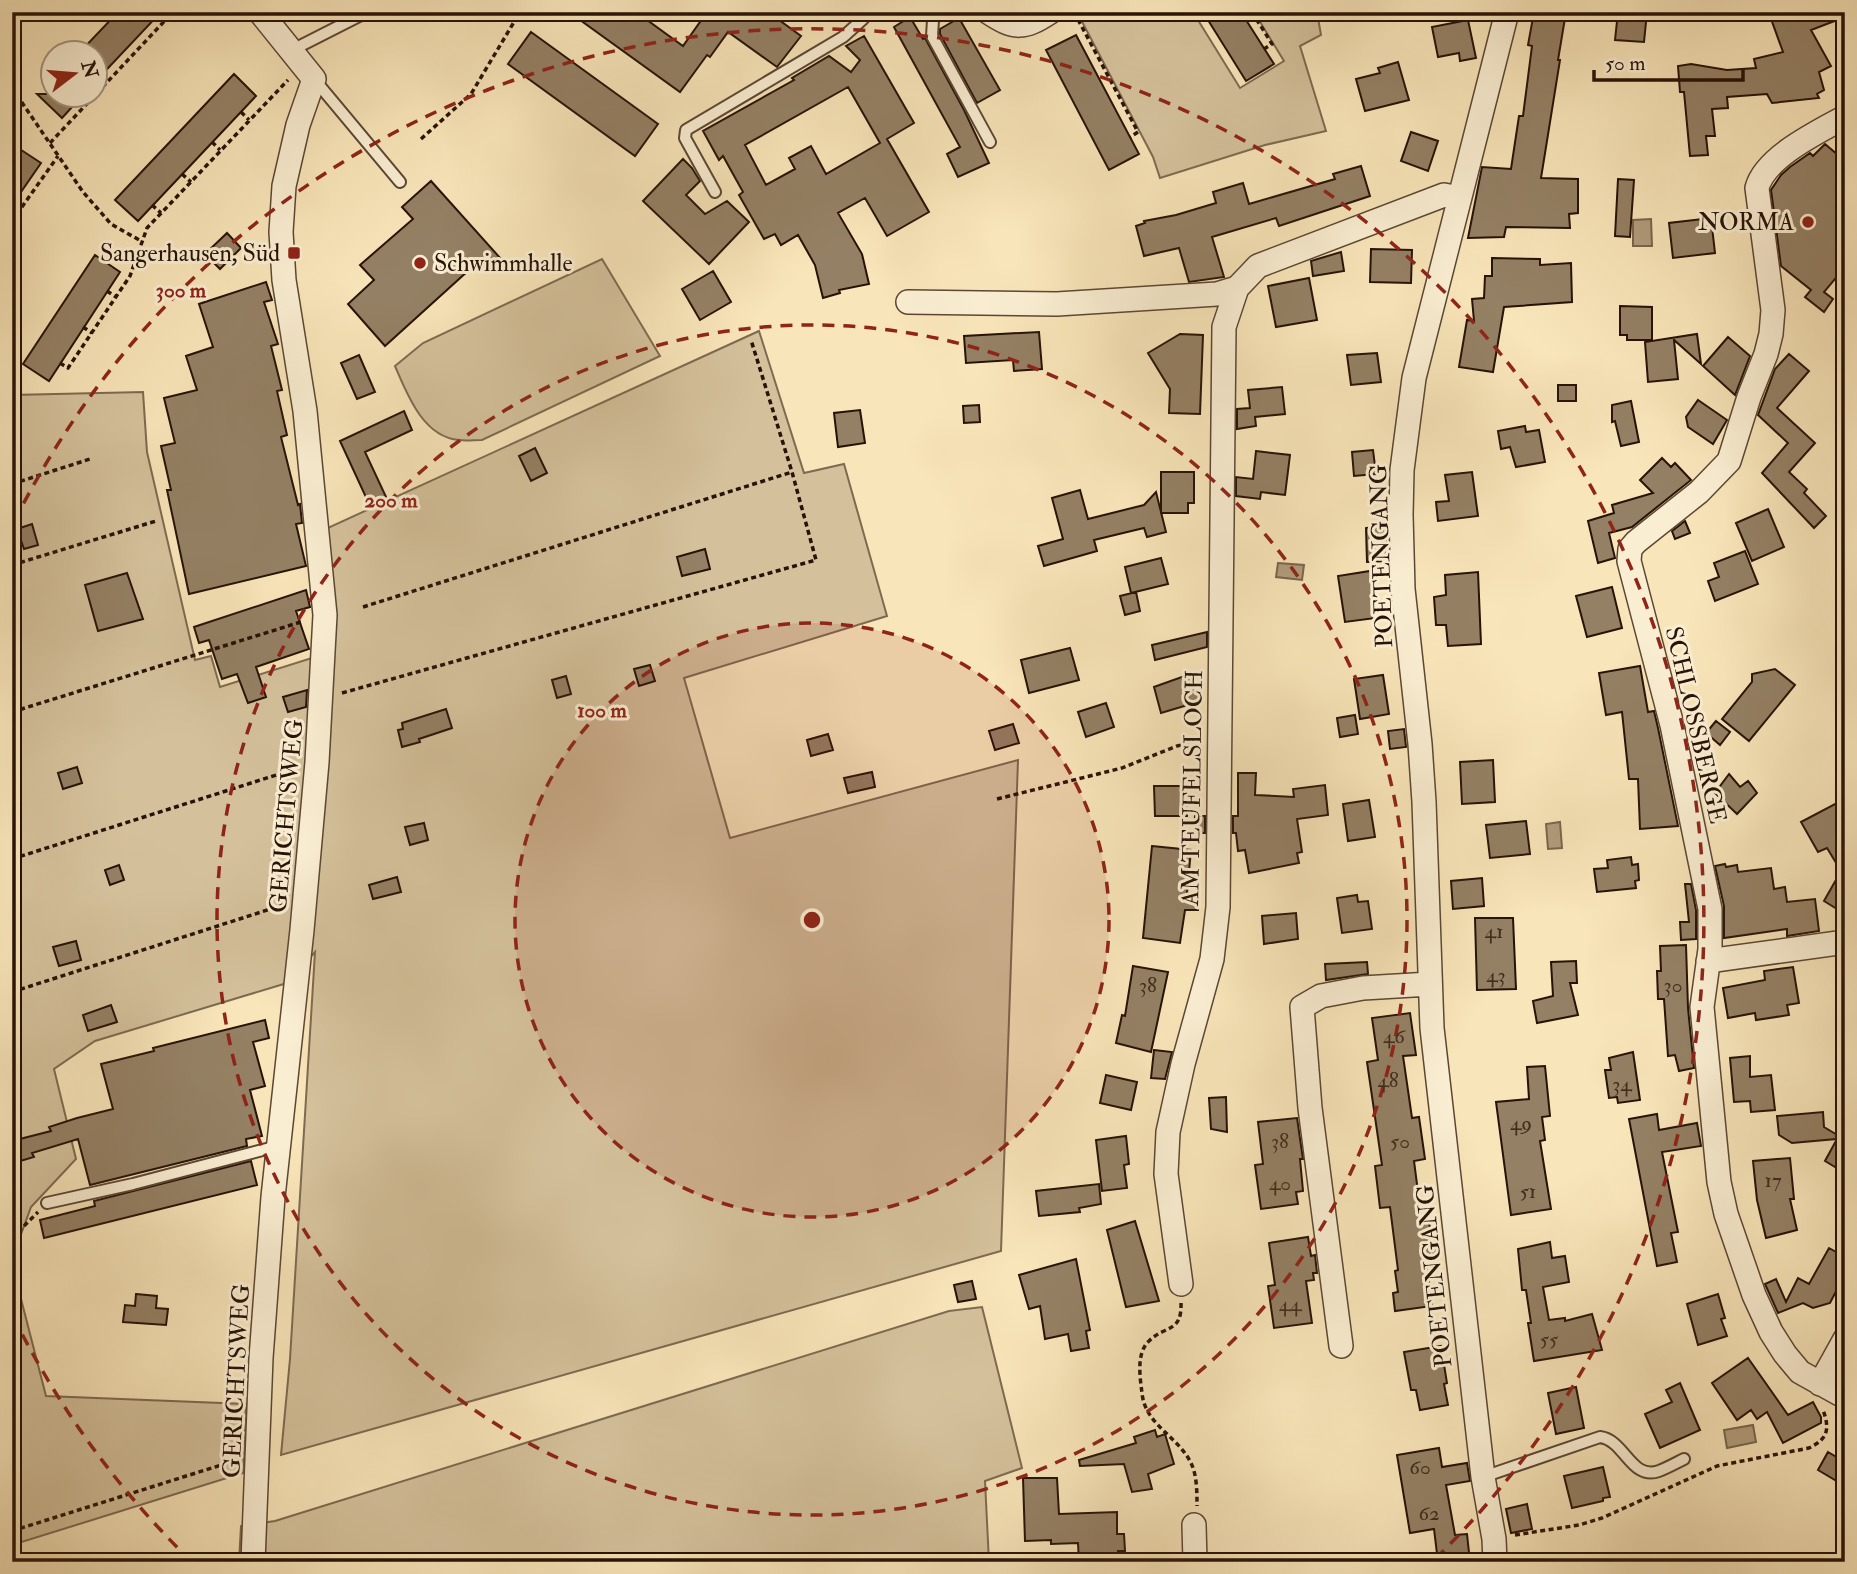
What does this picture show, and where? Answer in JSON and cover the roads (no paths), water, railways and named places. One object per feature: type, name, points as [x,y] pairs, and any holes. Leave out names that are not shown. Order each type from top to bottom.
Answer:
[{"type":"street","points":[[260,12],[302,66]]},
{"type":"street","points":[[989,12],[1009,24],[1020,26],[1031,24],[1050,12]]},
{"type":"street","name":"POETENGANG","points":[[1494,1550],[1483,1476],[1433,1041],[1424,802],[1403,589],[1401,515],[1402,470],[1414,379],[1507,12]]},
{"type":"street","name":"GERICHTSWEG","points":[[253,1562],[261,1358],[278,1146],[317,762],[325,615],[304,411],[285,280],[281,232],[284,186],[298,125],[302,66]]},
{"type":"street","name":"SCHLOSSBERGE","points":[[1845,117],[1788,150],[1759,178],[1757,188],[1773,310],[1771,334],[1729,461],[1699,492],[1630,549],[1629,561],[1672,725],[1707,891],[1711,934],[1702,1013],[1719,1182],[1727,1214],[1754,1295],[1771,1332],[1795,1367],[1845,1397]]},
{"type":"street","name":"AM TEUFELSLOCH","points":[[1181,1284],[1166,1174],[1168,1132],[1183,1064],[1212,959],[1218,907],[1224,327],[1237,288],[1258,266],[1444,195],[1459,198]]},
{"type":"street","points":[[908,302],[1058,304],[1217,295],[1237,288]]},
{"type":"street","points":[[1708,961],[1719,962],[1845,942]]},
{"type":"street","points":[[1341,1346],[1310,1108],[1302,1007],[1321,996],[1353,990],[1430,984]]},
{"type":"street","points":[[1820,1384],[1845,1339]]},
{"type":"street","points":[[1194,1525],[1195,1562]]},
{"type":"lane","points":[[366,12],[302,45],[302,66],[400,182]]},
{"type":"lane","points":[[715,192],[685,138],[686,130],[844,37],[867,12]]},
{"type":"lane","points":[[940,12],[933,20],[932,36],[990,142]]},
{"type":"lane","points":[[47,1203],[133,1184],[278,1146]]},
{"type":"lane","points":[[1483,1476],[1600,1437],[1609,1438],[1618,1445],[1636,1469],[1646,1473],[1657,1472],[1684,1459]]},
{"type":"place","name":"NORMA","points":[[1808,222]]},
{"type":"place","name":"Sangerhausen, Süd","points":[[294,253]]},
{"type":"place","name":"Schwimmhalle","points":[[420,263]]}]
